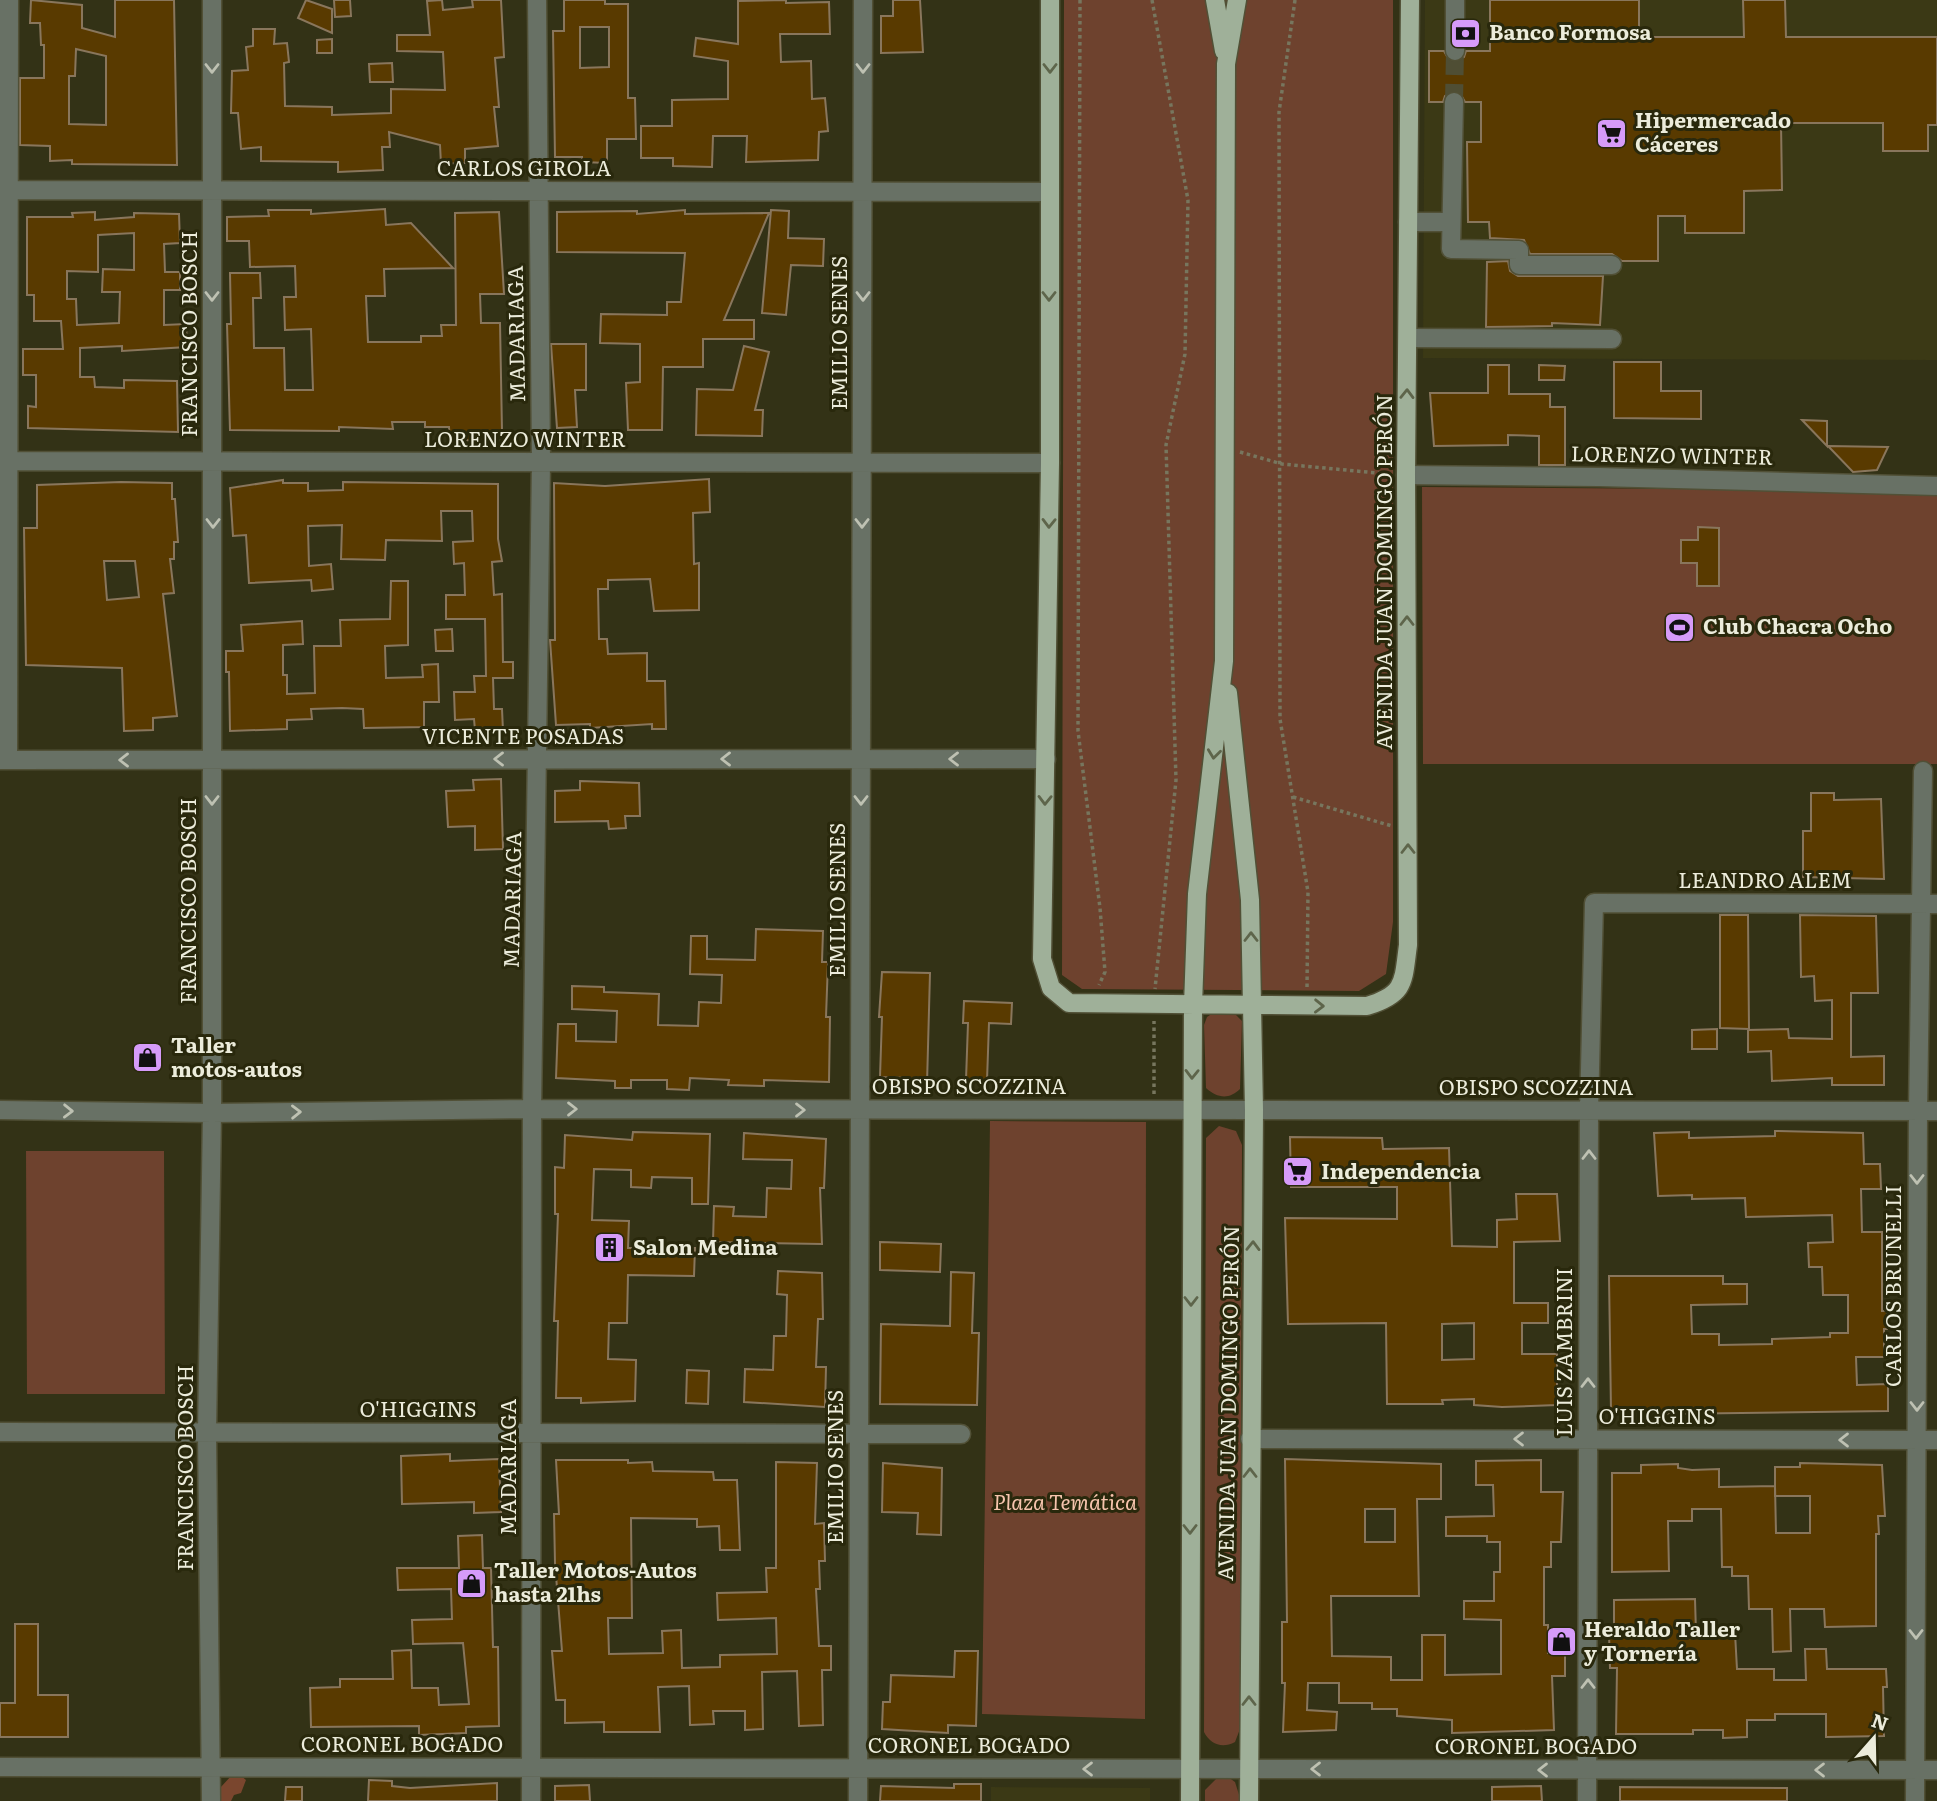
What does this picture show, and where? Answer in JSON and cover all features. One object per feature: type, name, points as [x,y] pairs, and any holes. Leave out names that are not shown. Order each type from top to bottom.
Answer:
[{"type":"main road","points":[[1050,0],[1050,463],[1042,959],[1051,988],[1069,1003],[1251,1005]]},
{"type":"main road","name":"AVENIDA JUAN DOMINGO PERÓN","points":[[1215,0],[1226,64]]},
{"type":"main road","name":"AVENIDA JUAN DOMINGO PERÓN","points":[[1190,1801],[1193,1005],[1197,894],[1224,661],[1226,64],[1237,0]]},
{"type":"main road","name":"AVENIDA JUAN DOMINGO PERÓN","points":[[1251,1005],[1367,1006],[1389,999],[1403,986],[1408,945],[1406,475],[1410,0]]},
{"type":"main road","name":"AVENIDA JUAN DOMINGO PERÓN","points":[[1224,661],[1251,900],[1254,1110],[1249,1801]]},
{"type":"street","points":[[4,760],[4,190],[5,52],[9,0]]},
{"type":"street","name":"FRANCISCO BOSCH","points":[[211,1801],[207,1433],[212,1113],[212,0]]},
{"type":"street","name":"MADARIAGA","points":[[531,1801],[532,1109],[541,463],[537,0]]},
{"type":"street","name":"EMILIO SENES","points":[[858,1801],[863,0]]},
{"type":"street","points":[[1455,0],[1455,51]]},
{"type":"street","points":[[1454,102],[1451,249],[1519,250],[1519,265],[1612,265]]},
{"type":"street","name":"CARLOS GIROLA","points":[[4,190],[1049,192]]},
{"type":"street","points":[[1408,222],[1451,222]]},
{"type":"street","points":[[1408,338],[1612,338]]},
{"type":"street","name":"LORENZO WINTER","points":[[4,461],[1050,463]]},
{"type":"street","name":"LORENZO WINTER","points":[[1406,475],[1937,486]]},
{"type":"street","name":"VICENTE POSADAS","points":[[4,760],[1046,759]]},
{"type":"street","name":"CARLOS BRUNELLI","points":[[1915,1801],[1918,1111],[1929,904],[1923,771]]},
{"type":"street","name":"LEANDRO ALEM","points":[[1594,903],[1929,904]]},
{"type":"street","name":"LUIS ZAMBRINI","points":[[1587,1801],[1589,1111],[1594,903]]},
{"type":"street","name":"OBISPO SCOZZINA","points":[[0,1110],[212,1113],[532,1109],[1937,1111]]},
{"type":"street","name":"O'HIGGINS","points":[[0,1432],[961,1434]]},
{"type":"street","name":"O'HIGGINS","points":[[1250,1439],[1937,1440]]},
{"type":"street","name":"CORONEL BOGADO","points":[[0,1767],[1937,1770]]},
{"type":"path","points":[[1080,0],[1078,731],[1105,972],[1089,1003]]},
{"type":"path","points":[[1152,0],[1188,200],[1185,354],[1166,445],[1177,780],[1154,1005],[1154,1110]]},
{"type":"path","points":[[1295,0],[1279,112],[1282,464],[1280,719],[1308,892],[1307,1006]]},
{"type":"path","points":[[1225,447],[1282,464],[1406,475]]},
{"type":"path","points":[[1293,797],[1408,830]]},
{"type":"shaded area","points":[[1425,0],[1937,0],[1937,360],[1423,358]]},
{"type":"shaded area","points":[[232,1775],[240,1775],[246,1780],[241,1793],[234,1795],[231,1801],[208,1801]]},
{"type":"shaded area","points":[[991,1787],[1150,1788],[1150,1801],[991,1801]]},
{"type":"green space","points":[[1064,0],[1393,0],[1393,922],[1386,974],[1359,991],[1082,989],[1062,975]]},
{"type":"green space","name":"Club Chacra Ocho","points":[[1422,487],[1937,491],[1937,764],[1423,764]]},
{"type":"green space","points":[[1213,1013],[1235,1014],[1242,1021],[1240,1089],[1227,1096],[1219,1096],[1206,1088],[1204,1025],[1207,1017]]},
{"type":"green space","name":"Plaza Temática","points":[[990,1121],[1146,1122],[1145,1719],[982,1714]]},
{"type":"green space","points":[[1219,1126],[1236,1131],[1242,1145],[1240,1729],[1235,1742],[1226,1745],[1213,1742],[1204,1732],[1206,1138]]},
{"type":"green space","points":[[26,1151],[164,1151],[165,1394],[27,1394]]},
{"type":"green space","points":[[1218,1777],[1228,1777],[1235,1782],[1241,1801],[1205,1801],[1205,1790]]},
{"type":"building","points":[[31,0],[82,5],[82,28],[115,37],[115,0],[174,0],[177,165],[72,164],[72,160],[50,161],[50,146],[20,145],[20,78],[44,78],[44,45],[41,45],[40,23],[30,23]],"holes":[[[76,49],[106,56],[106,125],[69,124],[69,76],[75,76]]]},
{"type":"building","points":[[306,0],[332,9],[332,33],[298,18]]},
{"type":"building","points":[[334,0],[350,0],[351,16],[335,17]]},
{"type":"building","points":[[442,0],[443,10],[473,7],[472,0],[501,0],[504,57],[495,58],[499,107],[494,107],[498,146],[465,149],[465,163],[441,164],[440,145],[389,132],[390,147],[382,147],[383,170],[338,172],[338,162],[261,161],[261,147],[241,149],[238,113],[231,113],[232,71],[248,70],[246,47],[253,46],[253,29],[275,29],[274,44],[287,43],[289,62],[284,63],[285,106],[332,107],[332,115],[391,113],[391,89],[445,90],[443,52],[397,51],[397,35],[430,35],[427,1]]},
{"type":"building","points":[[564,0],[605,0],[605,4],[628,4],[628,98],[635,98],[636,139],[607,139],[607,163],[582,162],[582,157],[555,157],[553,31],[564,31]],"holes":[[[580,27],[609,27],[609,67],[580,68]]]},
{"type":"building","points":[[786,0],[786,3],[829,2],[830,34],[780,34],[781,62],[811,61],[812,99],[825,98],[828,131],[819,132],[818,160],[746,162],[747,136],[713,136],[712,167],[673,166],[673,158],[641,158],[641,126],[672,126],[672,100],[728,99],[728,61],[694,56],[696,38],[738,44],[738,1]]},
{"type":"building","points":[[893,0],[920,0],[923,52],[881,53],[881,16],[893,16]]},
{"type":"building","name":"Hipermercado Cáceres","points":[[1490,0],[1639,0],[1639,37],[1744,37],[1743,0],[1785,0],[1786,37],[1937,37],[1937,125],[1928,125],[1928,151],[1883,151],[1883,123],[1781,123],[1782,190],[1744,191],[1744,233],[1685,233],[1685,216],[1658,216],[1658,261],[1622,261],[1612,254],[1530,254],[1524,240],[1490,238],[1489,222],[1468,222],[1467,142],[1481,142],[1481,102],[1465,102],[1460,93],[1454,91],[1445,96],[1443,102],[1429,102],[1429,51],[1444,51],[1449,60],[1456,62],[1464,57],[1466,51],[1490,51]]},
{"type":"building","points":[[332,39],[332,53],[317,53],[317,40]]},
{"type":"building","points":[[392,63],[393,82],[370,82],[369,64]]},
{"type":"building","points":[[385,209],[386,225],[411,223],[453,268],[384,269],[385,296],[366,296],[368,342],[421,342],[421,336],[442,336],[441,325],[456,325],[455,213],[499,212],[504,294],[480,294],[481,323],[500,323],[502,431],[471,432],[471,440],[450,441],[449,427],[425,427],[425,422],[392,422],[393,429],[339,427],[339,431],[230,430],[227,324],[231,324],[230,273],[260,273],[261,298],[253,298],[254,348],[284,348],[285,390],[313,390],[311,329],[285,330],[284,297],[296,297],[295,266],[250,267],[249,241],[227,241],[227,217],[269,216],[268,210],[311,210],[311,214]]},
{"type":"building","points":[[685,210],[685,214],[769,213],[724,320],[754,320],[754,339],[703,339],[703,367],[663,367],[662,430],[628,430],[626,383],[640,382],[640,344],[600,343],[601,314],[667,315],[667,302],[681,302],[685,253],[557,252],[557,212],[637,211],[637,214]]},
{"type":"building","points":[[771,210],[789,211],[788,238],[824,239],[823,266],[791,265],[786,315],[762,313]]},
{"type":"building","points":[[95,212],[95,220],[134,217],[134,213],[179,214],[180,243],[164,244],[165,272],[180,272],[180,290],[164,290],[164,325],[186,324],[187,347],[122,351],[122,346],[80,348],[80,377],[94,377],[95,387],[124,388],[124,380],[177,381],[178,432],[28,428],[28,406],[36,407],[36,375],[23,375],[23,349],[63,349],[61,321],[34,321],[34,295],[27,295],[27,217],[73,217],[72,213]],"holes":[[[134,233],[134,270],[103,269],[102,292],[120,292],[119,323],[77,325],[76,299],[67,299],[67,271],[98,272],[98,235]]]},
{"type":"building","points":[[1508,261],[1510,271],[1518,276],[1603,276],[1600,325],[1552,323],[1552,326],[1486,327],[1487,262]]},
{"type":"building","points":[[551,344],[586,344],[586,390],[575,390],[577,427],[557,428]]},
{"type":"building","points":[[744,346],[769,352],[755,410],[763,410],[762,436],[696,435],[697,389],[733,390]]},
{"type":"building","points":[[1614,362],[1661,362],[1661,391],[1701,391],[1701,419],[1614,418]]},
{"type":"building","points":[[1488,365],[1509,365],[1509,394],[1550,394],[1550,407],[1565,407],[1565,465],[1539,465],[1539,436],[1508,435],[1508,445],[1434,446],[1430,393],[1488,393]]},
{"type":"building","points":[[1539,365],[1565,366],[1564,380],[1539,380]]},
{"type":"building","points":[[1802,420],[1827,421],[1827,446]]},
{"type":"building","points":[[1828,446],[1888,447],[1877,470],[1853,472]]},
{"type":"building","points":[[709,479],[710,512],[693,513],[694,564],[699,563],[699,610],[654,611],[650,579],[608,580],[608,589],[598,589],[599,639],[607,639],[608,654],[647,653],[647,681],[665,681],[666,729],[652,729],[652,724],[590,728],[590,724],[556,725],[550,640],[555,640],[554,483],[605,486]]},
{"type":"building","points":[[283,480],[283,483],[308,483],[308,491],[343,490],[343,482],[498,484],[498,539],[502,561],[492,562],[494,595],[502,594],[503,662],[513,662],[513,678],[493,678],[494,709],[502,709],[503,731],[475,730],[474,719],[455,720],[454,692],[475,692],[474,676],[486,676],[485,619],[446,619],[446,595],[465,595],[464,563],[454,564],[453,542],[473,541],[472,511],[441,511],[442,541],[386,540],[385,560],[341,559],[342,525],[308,526],[309,566],[331,564],[333,589],[312,591],[311,580],[249,583],[246,535],[233,536],[230,488]]},
{"type":"building","points":[[172,483],[178,542],[174,542],[174,559],[170,559],[174,593],[163,594],[177,716],[153,718],[153,730],[124,731],[122,668],[26,665],[24,528],[37,528],[37,485]],"holes":[[[104,561],[135,561],[139,597],[107,600]]]},
{"type":"building","points":[[1698,527],[1719,528],[1719,586],[1697,586],[1697,563],[1681,563],[1681,540],[1698,540]]},
{"type":"building","points":[[391,581],[408,581],[408,645],[385,646],[386,678],[423,677],[422,665],[438,664],[439,702],[424,702],[424,727],[364,728],[363,709],[342,708],[311,709],[312,719],[287,720],[287,729],[230,731],[226,651],[243,651],[241,625],[302,621],[303,644],[283,645],[283,675],[287,675],[287,694],[315,693],[314,646],[341,646],[340,620],[390,619]]},
{"type":"building","points":[[452,629],[453,651],[436,651],[435,630]]},
{"type":"building","points":[[501,779],[503,849],[475,850],[475,826],[448,827],[446,791],[474,790],[473,780]]},
{"type":"building","points":[[580,781],[639,783],[640,816],[625,816],[626,828],[609,829],[608,821],[555,822],[555,791],[580,790]]},
{"type":"building","points":[[1811,793],[1834,793],[1834,800],[1881,799],[1884,879],[1803,877],[1803,831],[1811,831]]},
{"type":"building","points":[[1720,915],[1748,915],[1749,1029],[1720,1028]]},
{"type":"building","points":[[1800,915],[1876,916],[1878,993],[1851,993],[1851,1057],[1884,1056],[1884,1085],[1832,1085],[1832,1078],[1772,1081],[1771,1051],[1748,1052],[1748,1030],[1788,1029],[1789,1038],[1832,1039],[1832,1000],[1815,1001],[1814,976],[1801,977]]},
{"type":"building","points":[[756,929],[823,931],[822,962],[828,962],[826,1017],[830,1017],[829,1082],[764,1080],[764,1086],[728,1085],[729,1080],[690,1078],[689,1090],[667,1089],[667,1080],[631,1080],[631,1088],[615,1088],[615,1081],[556,1078],[558,1024],[576,1024],[576,1041],[616,1042],[617,1011],[572,1009],[572,986],[604,987],[604,992],[659,994],[658,1025],[698,1026],[699,1002],[721,1003],[722,975],[690,974],[691,936],[707,936],[707,959],[755,960]]},
{"type":"building","points":[[882,972],[930,973],[927,1084],[908,1083],[908,1078],[880,1077],[882,1017],[879,1017]]},
{"type":"building","points":[[964,1001],[1012,1003],[1011,1024],[989,1023],[987,1081],[966,1080],[968,1023],[963,1023]]},
{"type":"building","points":[[1717,1029],[1717,1049],[1692,1049],[1692,1030]]},
{"type":"building","points":[[1775,1131],[1863,1133],[1864,1164],[1880,1164],[1881,1189],[1861,1189],[1862,1232],[1882,1232],[1882,1311],[1887,1311],[1884,1357],[1856,1357],[1857,1385],[1888,1384],[1888,1411],[1665,1414],[1665,1411],[1611,1411],[1609,1276],[1723,1276],[1723,1284],[1747,1284],[1747,1304],[1691,1305],[1692,1334],[1719,1334],[1719,1345],[1772,1344],[1772,1339],[1830,1337],[1830,1333],[1848,1333],[1848,1295],[1823,1295],[1822,1267],[1809,1267],[1808,1243],[1833,1242],[1832,1215],[1746,1217],[1745,1198],[1692,1199],[1692,1195],[1658,1196],[1654,1133],[1689,1132],[1689,1138],[1775,1136]]},
{"type":"building","points":[[633,1132],[710,1134],[708,1204],[692,1204],[692,1178],[652,1177],[651,1188],[631,1187],[631,1170],[594,1169],[592,1220],[629,1221],[628,1248],[695,1248],[694,1276],[628,1275],[627,1323],[609,1323],[608,1359],[636,1360],[635,1401],[581,1403],[581,1398],[556,1398],[558,1321],[554,1321],[558,1214],[555,1214],[555,1167],[564,1168],[565,1135],[632,1140]]},
{"type":"building","points":[[744,1133],[826,1139],[824,1188],[820,1188],[822,1244],[713,1242],[714,1206],[734,1207],[733,1216],[766,1217],[767,1188],[791,1189],[792,1160],[743,1159]]},
{"type":"building","points":[[1290,1137],[1382,1138],[1383,1149],[1449,1148],[1452,1246],[1497,1247],[1497,1220],[1517,1219],[1516,1194],[1557,1194],[1560,1241],[1514,1242],[1514,1303],[1548,1303],[1548,1323],[1522,1323],[1522,1354],[1557,1354],[1557,1405],[1474,1405],[1474,1399],[1442,1400],[1443,1404],[1387,1404],[1386,1323],[1288,1324],[1285,1218],[1397,1219],[1397,1187],[1291,1187]],"holes":[[[1474,1323],[1474,1359],[1442,1360],[1442,1324]]]},
{"type":"building","points":[[880,1242],[941,1244],[940,1272],[880,1270]]},
{"type":"building","points":[[778,1271],[822,1273],[823,1319],[818,1319],[816,1367],[826,1367],[825,1407],[744,1402],[745,1369],[773,1370],[774,1336],[786,1336],[787,1295],[777,1294]]},
{"type":"building","points":[[951,1272],[974,1273],[972,1333],[979,1333],[977,1405],[880,1404],[881,1324],[950,1326]]},
{"type":"building","points":[[687,1370],[709,1371],[708,1404],[686,1403]]},
{"type":"building","points":[[450,1454],[450,1461],[499,1459],[501,1512],[474,1513],[474,1502],[402,1504],[401,1456]]},
{"type":"building","points":[[1285,1459],[1441,1464],[1441,1499],[1417,1499],[1419,1596],[1331,1596],[1332,1656],[1391,1657],[1391,1680],[1422,1680],[1422,1635],[1445,1635],[1445,1675],[1501,1674],[1501,1620],[1464,1619],[1464,1601],[1494,1601],[1494,1572],[1500,1572],[1500,1542],[1487,1542],[1487,1536],[1446,1536],[1446,1517],[1494,1516],[1493,1485],[1476,1485],[1476,1461],[1541,1460],[1541,1492],[1563,1492],[1561,1542],[1551,1542],[1551,1567],[1544,1567],[1544,1625],[1548,1625],[1548,1653],[1565,1653],[1565,1676],[1552,1676],[1554,1730],[1452,1733],[1452,1720],[1397,1716],[1397,1709],[1372,1709],[1372,1703],[1339,1703],[1339,1683],[1308,1683],[1307,1710],[1337,1712],[1336,1730],[1283,1732],[1285,1683],[1282,1683],[1282,1622],[1287,1622]],"holes":[[[1365,1509],[1395,1509],[1395,1542],[1365,1542]]]},
{"type":"building","points":[[556,1460],[652,1462],[653,1471],[713,1472],[714,1480],[737,1480],[740,1550],[720,1550],[719,1526],[697,1527],[697,1519],[631,1518],[632,1618],[608,1618],[609,1654],[663,1653],[662,1631],[681,1630],[682,1668],[720,1667],[720,1655],[777,1654],[776,1618],[718,1620],[717,1593],[767,1592],[766,1568],[776,1568],[776,1462],[817,1463],[815,1524],[824,1523],[825,1561],[819,1561],[820,1589],[816,1589],[819,1646],[831,1646],[831,1670],[822,1670],[823,1725],[799,1726],[797,1671],[762,1672],[763,1729],[745,1730],[745,1711],[713,1711],[714,1724],[690,1725],[689,1686],[658,1687],[660,1732],[604,1732],[604,1722],[565,1723],[565,1700],[556,1700],[552,1651],[562,1651],[555,1563],[554,1514],[559,1514]]},
{"type":"building","points":[[883,1463],[942,1468],[941,1535],[917,1534],[918,1513],[882,1512]]},
{"type":"building","points":[[1800,1463],[1882,1465],[1885,1516],[1878,1516],[1879,1534],[1876,1534],[1876,1626],[1825,1627],[1824,1609],[1790,1609],[1791,1651],[1773,1652],[1772,1609],[1749,1609],[1748,1576],[1732,1576],[1732,1567],[1722,1567],[1721,1509],[1692,1509],[1692,1521],[1668,1521],[1669,1571],[1612,1572],[1612,1473],[1641,1473],[1641,1465],[1678,1464],[1678,1468],[1692,1470],[1719,1469],[1719,1487],[1775,1486],[1775,1467],[1800,1467]],"holes":[[[1775,1496],[1810,1496],[1810,1533],[1776,1533]]]},
{"type":"building","points":[[482,1535],[483,1568],[491,1568],[493,1647],[498,1647],[499,1726],[466,1727],[466,1733],[419,1735],[419,1726],[311,1727],[310,1688],[340,1687],[340,1679],[393,1679],[392,1651],[411,1650],[412,1688],[438,1688],[439,1705],[469,1704],[463,1643],[413,1644],[412,1620],[452,1619],[451,1589],[398,1590],[397,1568],[459,1568],[458,1536]]},
{"type":"building","points":[[1695,1599],[1696,1633],[1735,1633],[1737,1669],[1774,1669],[1774,1680],[1806,1680],[1805,1649],[1826,1649],[1827,1669],[1886,1669],[1887,1687],[1883,1687],[1884,1736],[1826,1737],[1826,1714],[1775,1714],[1775,1720],[1747,1720],[1747,1737],[1723,1738],[1723,1730],[1693,1730],[1693,1734],[1616,1734],[1617,1668],[1610,1668],[1609,1633],[1614,1633],[1614,1600]]},
{"type":"building","points":[[15,1624],[38,1624],[38,1695],[68,1695],[68,1737],[0,1737],[0,1703],[15,1703]]},
{"type":"building","points":[[955,1651],[978,1651],[976,1726],[948,1725],[948,1733],[882,1729],[883,1702],[890,1702],[891,1675],[954,1677]]},
{"type":"building","points":[[369,1780],[392,1781],[392,1786],[410,1788],[497,1783],[497,1801],[368,1801]]},
{"type":"building","points":[[954,1784],[981,1784],[981,1801],[880,1801],[881,1786],[954,1788]]},
{"type":"building","points":[[589,1785],[590,1801],[555,1801],[555,1786]]},
{"type":"building","points":[[1541,1786],[1542,1801],[1492,1801],[1492,1787]]},
{"type":"building","points":[[286,1787],[302,1787],[302,1801],[285,1801]]},
{"type":"building","points":[[1620,1787],[1787,1788],[1787,1801],[1620,1801]]},
{"type":"tunnel","points":[[1454,102],[1455,51]]},
{"type":"place","name":"Banco Formosa","points":[[1466,33]]},
{"type":"place","name":"Hipermercado Cáceres","points":[[1612,133]]},
{"type":"place","name":"Club Chacra Ocho","points":[[1680,627]]},
{"type":"place","name":"Taller motos-autos","points":[[148,1058]]},
{"type":"place","name":"Independencia","points":[[1298,1172]]},
{"type":"place","name":"Salon Medina","points":[[610,1248]]},
{"type":"place","name":"Taller Motos-Autos hasta 21hs","points":[[471,1583]]},
{"type":"place","name":"Heraldo Taller y Tornería","points":[[1561,1642]]}]
